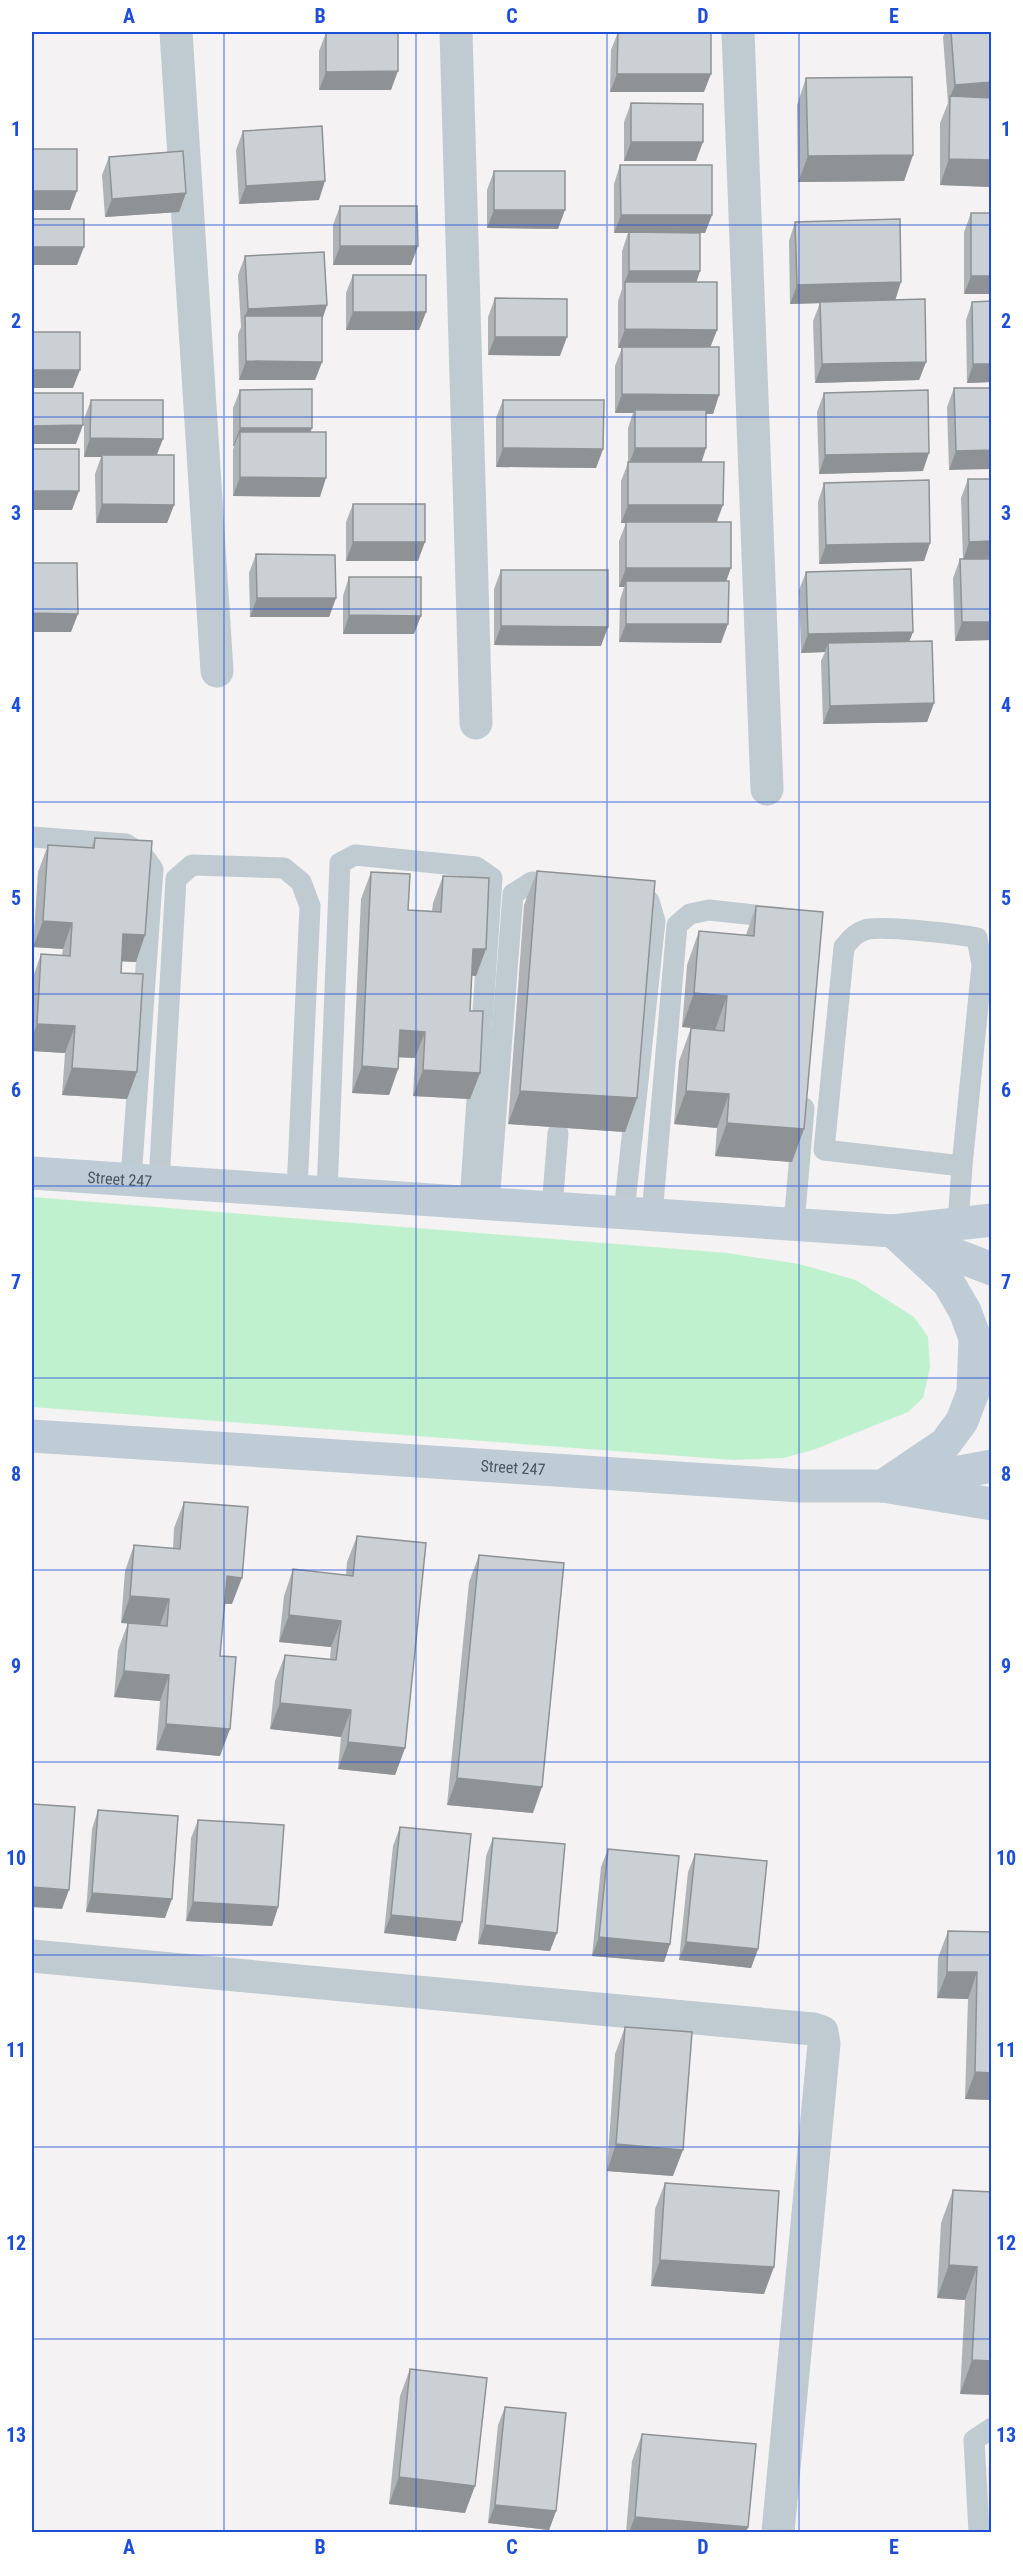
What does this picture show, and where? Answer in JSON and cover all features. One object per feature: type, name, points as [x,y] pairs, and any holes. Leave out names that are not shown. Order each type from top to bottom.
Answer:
[{"type":"street","points":[[176,32],[217,671]]},
{"type":"street","points":[[456,32],[476,723]]},
{"type":"street","points":[[738,32],[767,789]]},
{"type":"street","name":"Street 247","points":[[32,1173],[893,1231]]},
{"type":"street","points":[[893,1231],[992,1220]]},
{"type":"street","points":[[893,1231],[992,1269]]},
{"type":"street","points":[[883,1486],[945,1444],[962,1421],[973,1392],[974,1382],[975,1338],[965,1311],[948,1282],[893,1231]]},
{"type":"street","name":"Street 247","points":[[32,1436],[801,1485],[883,1486],[992,1504]]},
{"type":"street","points":[[883,1486],[992,1466]]},
{"type":"street","points":[[32,1956],[801,2027],[822,2032],[824,2044],[778,2532]]},
{"type":"lane","points":[[32,837],[126,844],[143,855],[153,869],[145,1181]]},
{"type":"lane","points":[[312,1192],[340,863],[355,855],[476,867],[492,878],[479,1203]]},
{"type":"lane","points":[[145,1181],[176,879],[192,866],[210,864],[284,868],[301,882],[310,906],[312,1192]]},
{"type":"lane","points":[[479,1203],[513,894],[532,882],[586,888]]},
{"type":"lane","points":[[618,891],[640,894],[649,901],[655,921],[638,1214]]},
{"type":"lane","points":[[638,1214],[677,925],[690,914],[709,910],[804,920]]},
{"type":"lane","points":[[958,1223],[982,965],[977,938],[958,933],[868,929],[854,935],[844,947],[824,1150],[962,1166]]},
{"type":"lane","points":[[794,1224],[806,1082]]},
{"type":"lane","points":[[552,1208],[558,1133]]},
{"type":"lane","points":[[979,2532],[974,2440],[992,2428]]},
{"type":"shaded area","points":[[987,2467],[991,2467],[991,2532],[988,2532]]},
{"type":"green space","points":[[32,1197],[727,1253],[799,1264],[856,1280],[914,1317],[928,1337],[930,1368],[923,1398],[908,1412],[813,1450],[783,1458],[734,1460],[32,1407]]},
{"type":"building","points":[[618,32],[711,32],[711,74],[617,74]]},
{"type":"building","points":[[951,32],[992,32],[992,82],[955,85]]},
{"type":"building","points":[[326,33],[398,33],[398,71],[326,72]]},
{"type":"building","points":[[912,77],[913,155],[808,156],[806,78]]},
{"type":"building","points":[[950,96],[992,98],[992,160],[949,159]]},
{"type":"building","points":[[631,103],[703,104],[703,142],[631,142]]},
{"type":"building","points":[[322,126],[325,181],[246,186],[243,131]]},
{"type":"building","points":[[32,149],[77,149],[77,191],[32,191]]},
{"type":"building","points":[[183,151],[186,193],[112,199],[109,157]]},
{"type":"building","points":[[620,165],[712,165],[712,215],[621,215]]},
{"type":"building","points":[[494,171],[565,171],[565,210],[494,210]]},
{"type":"building","points":[[340,206],[417,206],[418,246],[340,246]]},
{"type":"building","points":[[971,213],[992,213],[992,276],[971,276]]},
{"type":"building","points":[[32,219],[84,219],[84,247],[32,247]]},
{"type":"building","points":[[900,219],[901,282],[797,285],[795,222]]},
{"type":"building","points":[[629,232],[700,233],[700,271],[629,271]]},
{"type":"building","points":[[324,252],[327,305],[248,309],[245,256]]},
{"type":"building","points":[[353,275],[426,275],[426,312],[353,312]]},
{"type":"building","points":[[625,282],[717,282],[717,330],[625,329]]},
{"type":"building","points":[[495,298],[567,299],[567,337],[495,337]]},
{"type":"building","points":[[925,299],[926,362],[822,364],[820,302]]},
{"type":"building","points":[[992,301],[992,364],[973,364],[972,302]]},
{"type":"building","points":[[245,316],[322,316],[322,362],[246,361]]},
{"type":"building","points":[[32,332],[80,332],[80,370],[32,370]]},
{"type":"building","points":[[622,347],[719,347],[719,395],[622,394]]},
{"type":"building","points":[[954,388],[992,388],[992,450],[956,451]]},
{"type":"building","points":[[312,389],[312,428],[240,428],[240,390]]},
{"type":"building","points":[[928,390],[929,453],[825,455],[824,393]]},
{"type":"building","points":[[32,393],[83,393],[83,425],[32,426]]},
{"type":"building","points":[[91,400],[163,400],[163,439],[90,438]]},
{"type":"building","points":[[503,400],[604,400],[603,449],[503,448]]},
{"type":"building","points":[[635,410],[706,410],[706,448],[635,448]]},
{"type":"building","points":[[240,432],[326,432],[326,478],[240,477]]},
{"type":"building","points":[[32,449],[79,449],[79,491],[32,491]]},
{"type":"building","points":[[102,455],[174,455],[174,505],[102,504]]},
{"type":"building","points":[[628,462],[724,462],[723,505],[628,505]]},
{"type":"building","points":[[968,479],[992,479],[992,541],[969,542]]},
{"type":"building","points":[[929,480],[930,543],[826,545],[824,483]]},
{"type":"building","points":[[353,504],[425,504],[425,542],[353,542]]},
{"type":"building","points":[[626,522],[731,522],[731,568],[626,568]]},
{"type":"building","points":[[256,554],[335,555],[336,598],[257,598]]},
{"type":"building","points":[[960,559],[992,559],[992,622],[962,622]]},
{"type":"building","points":[[32,563],[77,563],[78,614],[32,613]]},
{"type":"building","points":[[911,569],[913,632],[808,634],[806,572]]},
{"type":"building","points":[[501,570],[608,570],[608,627],[501,626]]},
{"type":"building","points":[[349,577],[421,577],[421,616],[349,615]]},
{"type":"building","points":[[626,581],[729,581],[728,624],[626,624]]},
{"type":"building","points":[[932,641],[934,703],[830,706],[828,643]]},
{"type":"building","points":[[95,838],[152,841],[145,935],[123,934],[121,973],[143,974],[137,1072],[72,1068],[75,1026],[37,1024],[41,954],[70,956],[72,923],[43,921],[48,845],[94,848]]},
{"type":"building","points":[[537,871],[655,881],[637,1098],[520,1091]]},
{"type":"building","points":[[371,872],[410,874],[408,910],[441,912],[443,876],[489,878],[486,949],[473,949],[470,1011],[483,1011],[480,1073],[423,1070],[425,1032],[400,1030],[398,1069],[362,1066]]},
{"type":"building","points":[[756,906],[823,912],[804,1129],[727,1123],[729,1094],[686,1091],[691,1028],[724,1031],[727,996],[694,993],[699,931],[754,936]]},
{"type":"building","points":[[184,1502],[248,1507],[242,1578],[227,1576],[220,1656],[236,1657],[230,1729],[166,1724],[169,1675],[124,1671],[128,1623],[167,1626],[169,1599],[130,1596],[134,1545],[180,1549]]},
{"type":"building","points":[[357,1536],[426,1543],[405,1748],[348,1742],[351,1710],[280,1703],[285,1655],[336,1660],[341,1621],[289,1615],[293,1569],[353,1576]]},
{"type":"building","points":[[479,1555],[564,1563],[542,1787],[457,1778]]},
{"type":"building","points":[[32,1804],[75,1807],[69,1890],[32,1887]]},
{"type":"building","points":[[98,1810],[178,1816],[172,1899],[92,1893]]},
{"type":"building","points":[[198,1820],[284,1825],[278,1907],[193,1902]]},
{"type":"building","points":[[400,1827],[471,1834],[462,1922],[391,1915]]},
{"type":"building","points":[[493,1838],[565,1844],[557,1933],[485,1925]]},
{"type":"building","points":[[608,1849],[679,1856],[670,1944],[599,1937]]},
{"type":"building","points":[[695,1854],[767,1861],[758,1949],[686,1942]]},
{"type":"building","points":[[948,1931],[992,1932],[992,2073],[975,2072],[977,1972],[947,1972]]},
{"type":"building","points":[[625,2027],[692,2032],[683,2150],[616,2144]]},
{"type":"building","points":[[665,2183],[779,2191],[774,2267],[660,2260]]},
{"type":"building","points":[[953,2190],[992,2192],[992,2361],[972,2360],[977,2267],[949,2265]]},
{"type":"building","points":[[410,2369],[487,2378],[475,2486],[399,2477]]},
{"type":"building","points":[[505,2407],[566,2413],[556,2511],[495,2505]]},
{"type":"building","points":[[642,2434],[756,2444],[748,2527],[635,2517]]}]
